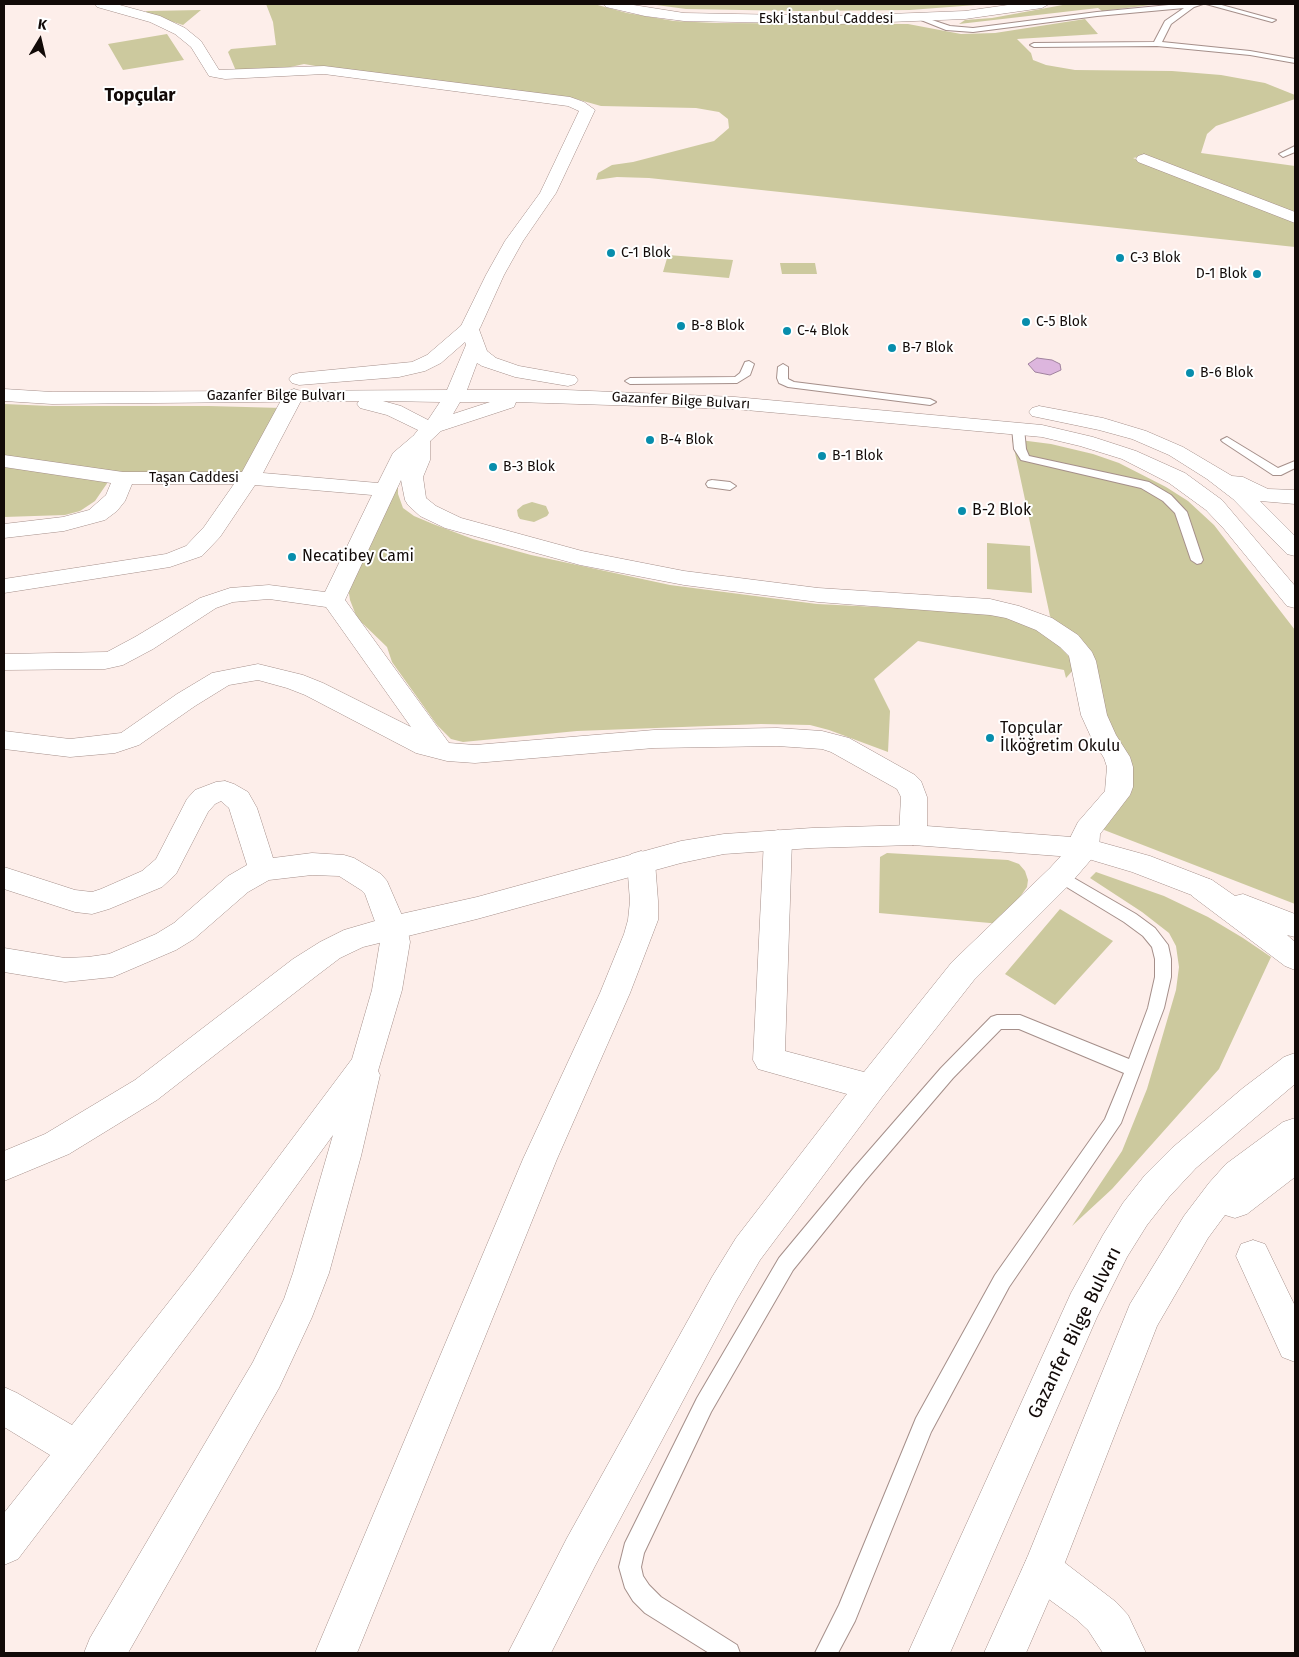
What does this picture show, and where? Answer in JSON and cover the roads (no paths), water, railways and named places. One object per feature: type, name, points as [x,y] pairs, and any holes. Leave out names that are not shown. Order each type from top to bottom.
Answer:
[{"type":"street","points":[[102,4],[155,19],[180,31],[196,44],[214,73],[224,75],[324,70],[570,102],[579,104],[587,110],[548,192],[514,241],[495,276],[472,338],[458,387],[425,431],[401,458],[384,490],[333,600]]},
{"type":"street","name":"Eski İstanbul Caddesi","points":[[611,4],[651,13],[701,18],[822,20],[920,18],[994,12],[1042,4]]},
{"type":"street","name":"Eski İstanbul Caddesi","points":[[633,4],[664,10],[696,13],[847,15],[978,10],[1017,4]]},
{"type":"street","points":[[1144,159],[1295,218]]},
{"type":"street","points":[[294,387],[408,370],[434,360],[452,345],[472,338]]},
{"type":"street","points":[[472,338],[482,358],[496,366],[567,388]]},
{"type":"street","points":[[452,345],[434,387],[419,460],[412,477],[416,500],[428,511],[453,523],[580,558],[684,578],[818,595],[990,606],[1030,618],[1057,632],[1080,652],[1084,661],[1094,715],[1104,737],[1118,757],[1120,767],[1120,787],[1117,795],[1088,829],[1085,836],[1085,848],[1060,876],[963,971],[871,1087],[748,1249],[724,1289],[591,1534],[529,1653]]},
{"type":"street","name":"Gazanfer Bilge Bulvarı","points":[[4,376],[65,380],[294,387],[327,396],[434,387],[567,388],[1018,428],[1065,435],[1129,455],[1177,478],[1214,505],[1232,524],[1295,601]]},
{"type":"street","name":"Gazanfer Bilge Bulvarı","points":[[567,388],[630,381],[819,392],[982,406],[1058,415],[1118,428],[1176,451],[1215,474],[1241,494],[1295,549]]},
{"type":"street","points":[[294,387],[434,387]]},
{"type":"street","points":[[4,586],[170,560],[194,551],[212,532],[249,478],[294,387]]},
{"type":"street","name":"Gazanfer Bilge Bulvarı","points":[[4,395],[61,398],[294,387]]},
{"type":"street","points":[[425,431],[499,405],[567,388]]},
{"type":"street","points":[[327,396],[387,408],[425,431]]},
{"type":"street","name":"Taşan Caddesi","points":[[4,461],[123,478],[249,478],[384,490]]},
{"type":"street","points":[[1215,474],[1264,495],[1295,497]]},
{"type":"street","points":[[4,531],[64,524],[97,515],[118,496],[123,478]]},
{"type":"street","points":[[1295,520],[1292,525],[1295,545]]},
{"type":"street","points":[[4,662],[104,661],[114,659],[208,603],[230,595],[270,592],[333,600],[441,751]]},
{"type":"street","points":[[4,740],[70,748],[115,744],[130,739],[186,700],[221,680],[239,674],[258,672],[287,679],[314,689],[410,739],[441,751],[475,754],[654,739],[776,737],[822,740],[840,745],[906,782],[912,788],[914,798],[913,835]]},
{"type":"street","points":[[4,878],[75,901],[92,902],[109,898],[152,879],[166,866],[197,806],[205,797],[216,792],[225,791],[238,799],[262,870]]},
{"type":"street","points":[[4,1181],[57,1144],[146,1090],[304,968],[330,950],[354,938],[392,927],[477,908],[641,862],[724,844],[913,835],[1085,848],[1140,864],[1295,926]]},
{"type":"street","points":[[778,840],[769,1060],[871,1087]]},
{"type":"street","points":[[336,1653],[540,1159],[615,993],[639,934],[643,920],[644,901],[641,862]]},
{"type":"street","points":[[4,960],[65,970],[113,965],[142,954],[178,935],[238,884],[262,870],[312,864],[344,866],[371,882],[377,889],[392,927],[394,942],[390,974],[344,1156],[311,1273],[299,1305],[266,1375],[105,1653]]},
{"type":"street","points":[[1202,888],[1295,958]]},
{"type":"street","points":[[4,1545],[206,1282],[366,1064]]},
{"type":"street","name":"Gazanfer Bilge Bulvarı","points":[[929,1653],[1084,1304],[1120,1238],[1135,1214],[1157,1186],[1184,1158],[1254,1098],[1295,1066]]},
{"type":"street","points":[[1006,1653],[1042,1570],[1143,1316],[1209,1208],[1238,1175],[1295,1132]]},
{"type":"street","points":[[4,1166],[57,1144]]},
{"type":"street","points":[[1179,1255],[1251,1189],[1295,1158]]},
{"type":"street","points":[[1253,1256],[1295,1344]]},
{"type":"street","points":[[4,1406],[78,1450]]},
{"type":"street","points":[[1042,1570],[1102,1616],[1113,1630],[1125,1653]]},
{"type":"lane","points":[[1157,44],[1168,23],[1193,4]]},
{"type":"lane","points":[[920,18],[953,29],[973,30],[1097,14],[1199,4]]},
{"type":"lane","points":[[1210,4],[1272,20]]},
{"type":"lane","points":[[1034,45],[1082,43],[1157,44],[1250,53],[1295,61]]},
{"type":"lane","points":[[1282,154],[1295,149]]},
{"type":"lane","points":[[630,381],[737,380],[745,375],[748,364]]},
{"type":"lane","points":[[783,367],[783,381],[792,385],[930,402]]},
{"type":"lane","points":[[1018,428],[1020,449],[1025,458],[1144,485],[1167,498],[1181,512],[1197,560]]},
{"type":"lane","points":[[1227,440],[1277,474],[1295,464]]},
{"type":"lane","points":[[712,484],[730,486]]},
{"type":"lane","points":[[826,1653],[847,1613],[923,1425],[1002,1281],[1112,1123],[1156,1008],[1163,976],[1163,959],[1160,945],[1149,932],[1130,918],[1060,876]]},
{"type":"lane","points":[[729,1653],[654,1605],[641,1593],[633,1580],[630,1567],[637,1543],[704,1405],[786,1264],[859,1175],[947,1073],[997,1022],[1020,1022],[1134,1069]]},
{"type":"place","name":"C-1 Blok","points":[[611,253]]},
{"type":"place","name":"C-3 Blok","points":[[1120,258]]},
{"type":"place","name":"D-1 Blok","points":[[1257,274]]},
{"type":"place","name":"C-5 Blok","points":[[1026,322]]},
{"type":"place","name":"B-8 Blok","points":[[681,326]]},
{"type":"place","name":"C-4 Blok","points":[[787,331]]},
{"type":"place","name":"B-7 Blok","points":[[892,348]]},
{"type":"place","name":"B-6 Blok","points":[[1190,373]]},
{"type":"place","name":"B-4 Blok","points":[[650,440]]},
{"type":"place","name":"B-1 Blok","points":[[822,456]]},
{"type":"place","name":"B-3 Blok","points":[[493,467]]},
{"type":"place","name":"B-2 Blok","points":[[962,511]]},
{"type":"place","name":"Necatibey Cami","points":[[292,557]]},
{"type":"place","name":"Topçular İlköğretim Okulu","points":[[990,738]]},
{"type":"district","name":"Topçular","points":[[140,96]]}]
